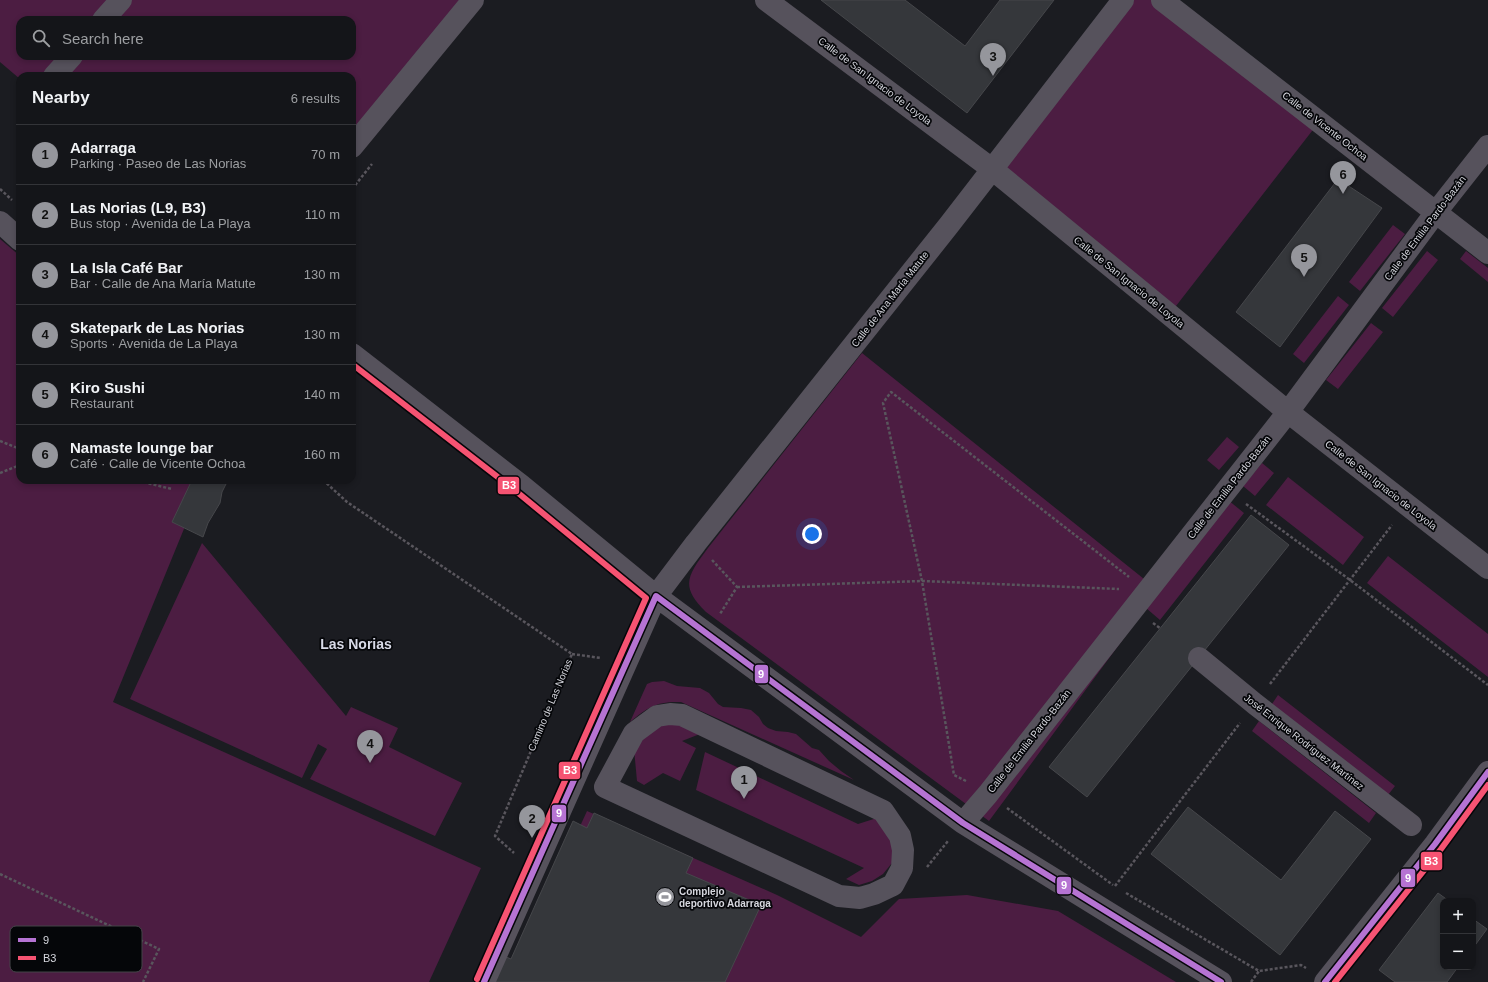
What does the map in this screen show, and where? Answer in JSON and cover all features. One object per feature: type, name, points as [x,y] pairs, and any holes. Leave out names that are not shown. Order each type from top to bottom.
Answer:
[{"type":"street","points":[[107,16],[121,0]]},
{"type":"street","points":[[356,142],[473,0]]},
{"type":"street","name":"Calle de San Ignacio de Loyola","points":[[766,0],[992,169],[1288,412],[1488,568]]},
{"type":"street","name":"Calle de Ana María Matute","points":[[484,982],[656,596],[696,543],[992,169],[1123,0]]},
{"type":"street","name":"Calle de Vicente Ochoa","points":[[1162,0],[1488,253]]},
{"type":"street","points":[[58,72],[68,60]]},
{"type":"street","name":"Calle de Emilia Pardo-Bazán","points":[[963,823],[988,794],[1288,412],[1436,212],[1488,146]]},
{"type":"street","points":[[0,222],[16,236]]},
{"type":"street","points":[[356,357],[522,486],[706,635],[963,823],[1221,982]]},
{"type":"street","name":"José Enrique Rodríguez Martínez","points":[[1199,658],[1255,704],[1411,825]]},
{"type":"street","points":[[574,780],[605,787],[839,896],[860,898],[874,894],[893,885],[902,868],[903,850],[900,836],[882,811],[682,715],[657,716],[634,733],[605,787]]},
{"type":"street","points":[[1325,982],[1435,844],[1488,772]]},
{"type":"path","points":[[1147,590],[891,392],[883,403],[922,581],[954,774],[988,794],[1115,886],[1259,971],[1301,965]]},
{"type":"path","points":[[0,441],[16,447]]},
{"type":"path","points":[[0,473],[16,467]]},
{"type":"path","points":[[151,484],[172,489]]},
{"type":"path","name":"Camino de Las Norias","points":[[327,484],[347,502],[572,654],[495,836],[517,855]]},
{"type":"path","points":[[1227,490],[1350,580],[1488,685]]},
{"type":"path","points":[[1115,886],[1407,505]]},
{"type":"path","points":[[696,543],[737,587],[922,581],[1147,590]]},
{"type":"path","points":[[706,635],[737,587]]},
{"type":"path","points":[[572,654],[627,662]]},
{"type":"path","points":[[0,874],[111,926]]},
{"type":"path","points":[[142,941],[158,948],[143,982]]},
{"type":"path","points":[[1251,982],[1259,971]]},
{"type":"shaded area","points":[[0,0],[471,0],[356,138],[356,72],[16,72],[16,76],[0,62]]},
{"type":"shaded area","points":[[1123,0],[1162,0],[1319,122],[1169,315],[992,169]]},
{"type":"shaded area","points":[[1393,225],[1405,234],[1360,291],[1349,282]]},
{"type":"shaded area","points":[[0,239],[16,253],[16,484],[202,484],[113,702],[481,868],[429,982],[0,982]]},
{"type":"shaded area","points":[[1427,251],[1438,260],[1393,317],[1382,308]]},
{"type":"shaded area","points":[[1466,251],[1488,268],[1488,282],[1460,259]]},
{"type":"shaded area","points":[[1338,296],[1349,305],[1304,363],[1293,354]]},
{"type":"shaded area","points":[[1371,323],[1383,332],[1338,389],[1326,380]]},
{"type":"shaded area","points":[[862,353],[1159,591],[1228,500],[1244,513],[1160,620],[1146,608],[989,821],[706,612],[692,595],[689,587],[691,573],[708,548]]},
{"type":"shaded area","points":[[1227,437],[1239,447],[1219,470],[1207,460]]},
{"type":"shaded area","points":[[1262,463],[1274,473],[1255,496],[1243,486]]},
{"type":"shaded area","points":[[1288,477],[1364,537],[1343,565],[1266,505]]},
{"type":"shaded area","points":[[202,543],[346,716],[351,707],[398,728],[389,747],[462,783],[435,836],[310,779],[327,749],[318,744],[302,778],[130,699]]},
{"type":"shaded area","points":[[1388,556],[1488,634],[1488,677],[1367,583]]},
{"type":"shaded area","points":[[664,681],[677,686],[700,688],[709,693],[718,704],[723,707],[751,710],[768,728],[776,731],[796,734],[812,748],[819,750],[829,761],[854,780],[681,702],[665,703],[653,706],[642,712],[630,722],[647,684]]},
{"type":"shaded area","points":[[1278,695],[1395,786],[1388,795],[1272,704]]},
{"type":"shaded area","points":[[674,721],[705,732],[682,741],[696,748],[680,781],[663,773],[644,785],[637,781],[634,749],[644,731]]},
{"type":"shaded area","points":[[1259,721],[1376,813],[1369,823],[1252,731]]},
{"type":"shaded area","points":[[705,752],[858,824],[880,817],[895,838],[892,863],[883,874],[872,881],[859,885],[846,879],[864,868],[696,790]]},
{"type":"shaded area","name":"Complejo deportivo Adarraga","points":[[587,811],[777,895],[861,937],[899,899],[967,895],[1058,911],[1176,982],[509,982]]},
{"type":"building","points":[[821,0],[905,0],[965,46],[1000,0],[1054,0],[967,113]]},
{"type":"building","points":[[1338,179],[1382,208],[1280,347],[1236,312]]},
{"type":"building","points":[[190,484],[226,484],[222,492],[220,503],[208,523],[203,537],[172,522]]},
{"type":"building","points":[[1251,515],[1289,545],[1087,797],[1049,767]]},
{"type":"building","points":[[1188,807],[1281,880],[1335,811],[1371,839],[1280,955],[1151,854]]},
{"type":"building","points":[[594,813],[693,858],[686,873],[761,905],[725,982],[494,982],[506,957],[511,959],[573,821],[587,828]]},
{"type":"building","points":[[1438,893],[1445,898],[1440,898],[1440,970],[1456,970],[1447,982],[1395,982],[1379,970]]},
{"type":"building","points":[[1476,921],[1487,929],[1476,944]]},
{"type":"transit line","name":"B3","points":[[356,367],[517,492],[646,598],[477,979]]},
{"type":"transit line","name":"9","points":[[484,982],[656,596],[963,823],[1221,982]]},
{"type":"transit line","name":"9","points":[[1325,982],[1435,844],[1488,772]]},
{"type":"transit line","name":"B3","points":[[1335,982],[1441,849],[1488,785]]},
{"type":"place","name":"La Isla Café Bar","points":[[993,76]]},
{"type":"place","name":"Namaste lounge bar","points":[[1343,194]]},
{"type":"place","name":"Kiro Sushi","points":[[1304,277]]},
{"type":"place","name":"Skatepark de Las Norias","points":[[370,763]]},
{"type":"place","name":"Adarraga","points":[[744,799]]},
{"type":"place","name":"Las Norias (L9, B3)","points":[[532,838]]},
{"type":"place","name":"Complejo deportivo Adarraga","points":[[665,897]]},
{"type":"district","name":"Las Norias","points":[[356,644]]}]
